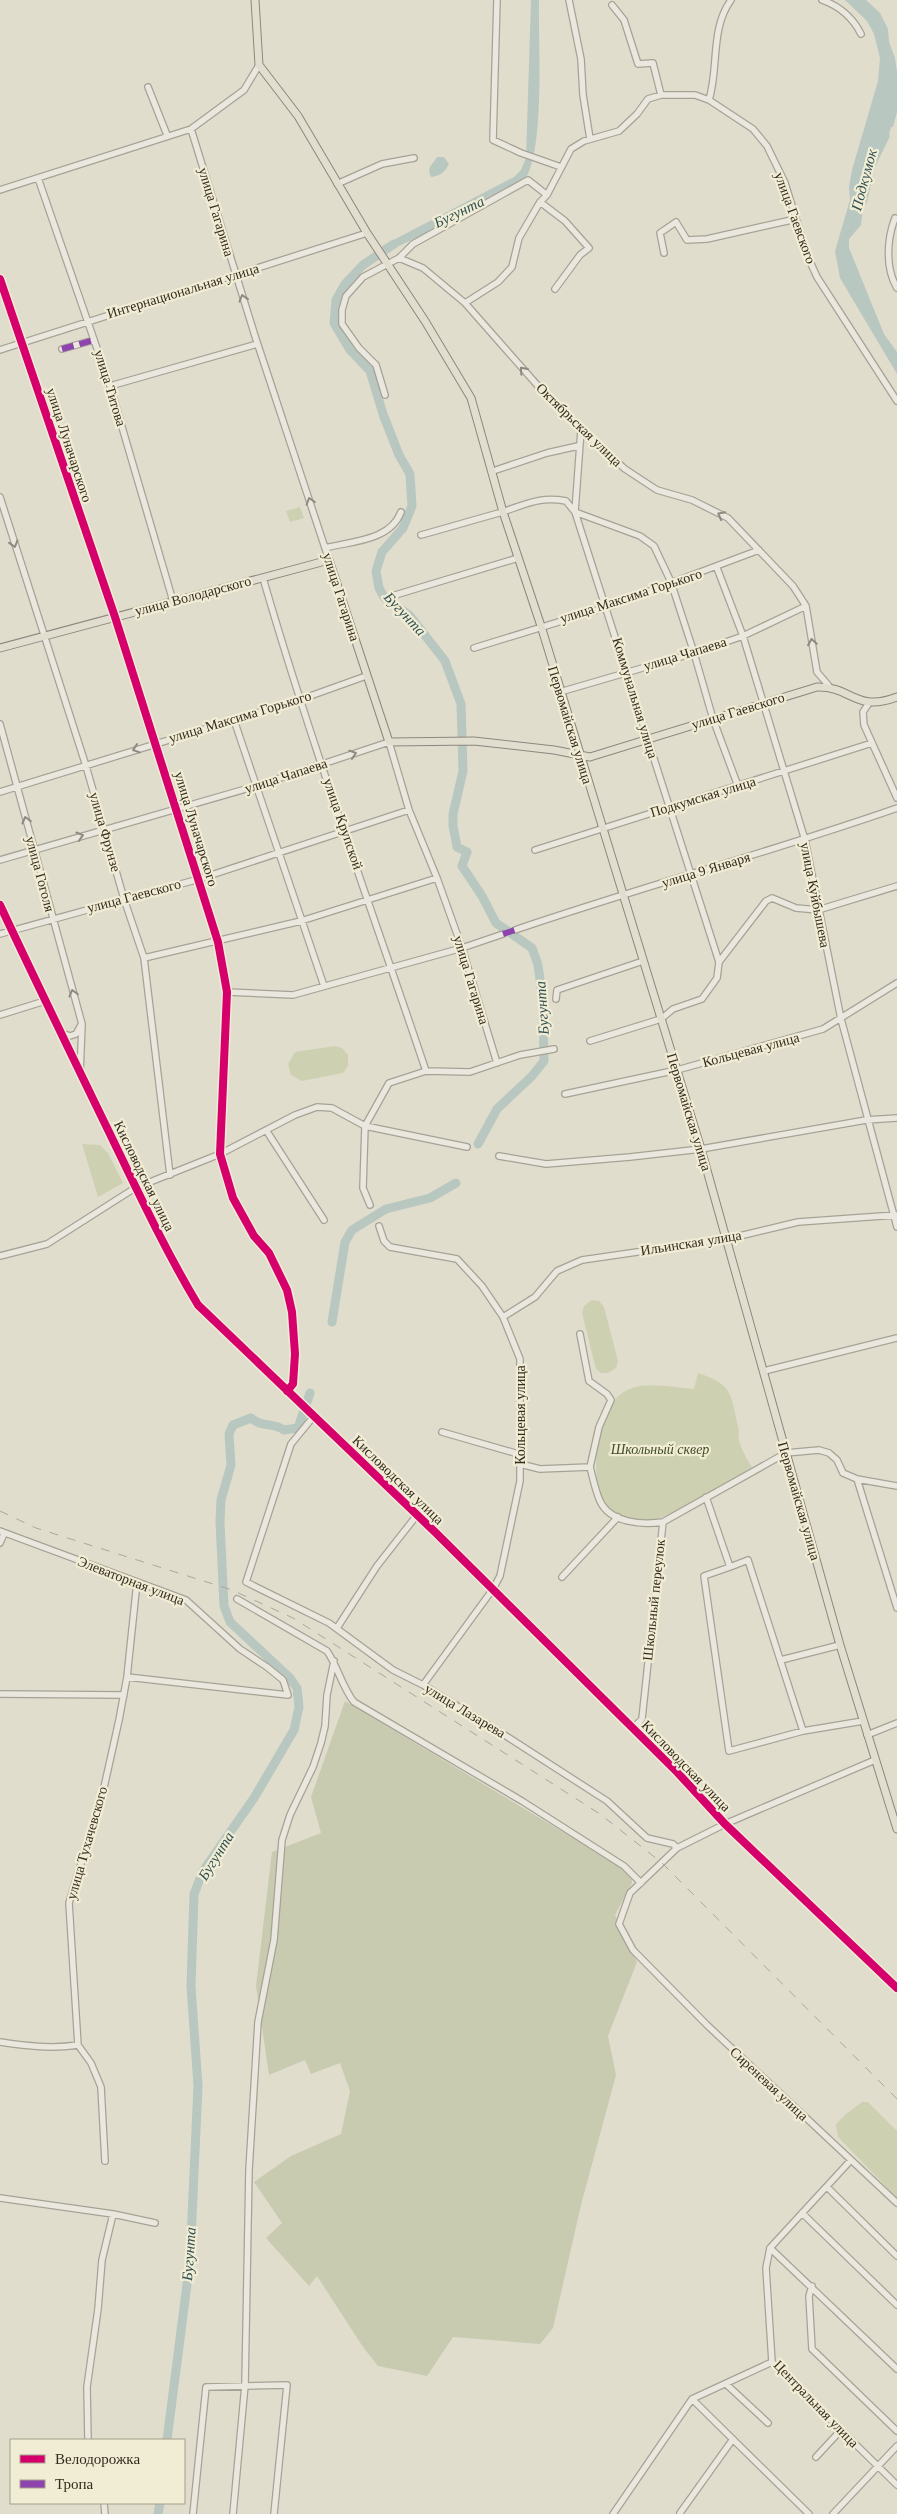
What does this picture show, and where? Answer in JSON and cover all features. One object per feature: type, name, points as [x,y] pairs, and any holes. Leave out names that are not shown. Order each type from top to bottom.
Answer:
[{"type":"main road","points":[[255,0],[259,65],[298,116],[385,262]]},
{"type":"main road","name":"Первомайская улица","points":[[385,262],[424,321],[470,398],[493,471],[503,512],[541,626],[601,828],[701,1149],[840,1645],[897,1829]]},
{"type":"main road","name":"улица Володарского","points":[[0,648],[329,560]]},
{"type":"main road","name":"улица Гагарина","points":[[329,560],[388,742]]},
{"type":"main road","name":"улица Гаевского","points":[[579,755],[596,756],[817,686],[828,686]]},
{"type":"main road","points":[[828,686],[858,701],[870,703],[897,697]]},
{"type":"main road","name":"улица Чапаева","points":[[388,742],[474,741],[554,750],[579,755]]},
{"type":"street","points":[[497,0],[493,140],[521,153],[561,167]]},
{"type":"street","points":[[569,0],[580,59],[590,139]]},
{"type":"street","points":[[709,100],[715,46],[720,25],[731,0]]},
{"type":"street","points":[[822,0],[835,5],[854,21],[860,34]]},
{"type":"street","points":[[465,303],[498,282],[512,267],[519,238],[540,202],[547,195],[571,149],[590,139],[619,131],[637,114],[648,99],[661,95],[653,63],[638,64],[624,20],[612,5]]},
{"type":"street","points":[[0,190],[166,135],[191,129],[238,96],[249,83],[259,65]]},
{"type":"street","points":[[148,87],[166,135]]},
{"type":"street","name":"улица Гаевского","points":[[661,95],[695,95],[709,100],[753,129],[767,146],[785,183],[807,255],[817,277],[897,402]]},
{"type":"street","name":"улица Гагарина","points":[[191,129],[257,344],[329,560]]},
{"type":"street","points":[[338,184],[382,164],[414,158]]},
{"type":"street","name":"улица Титова","points":[[38,178],[110,386],[173,601]]},
{"type":"street","points":[[385,395],[376,365],[359,348],[342,324],[342,310],[346,296],[357,283],[385,262],[399,258],[414,244],[528,180],[547,195]]},
{"type":"street","points":[[540,202],[565,221],[589,248],[580,255],[555,288]]},
{"type":"street","points":[[664,253],[660,233],[676,222],[687,240],[707,239],[796,218]]},
{"type":"street","points":[[896,218],[888,250],[893,281],[897,288]]},
{"type":"street","name":"Интернациональная улица","points":[[0,350],[88,320],[367,233]]},
{"type":"street","name":"Октябрьская улица","points":[[399,258],[423,268],[465,303],[539,387],[580,430],[625,469],[657,490],[692,500],[728,518],[793,586],[806,606],[817,672],[828,686]]},
{"type":"street","name":"улица Луначарского","points":[[0,280],[115,616],[218,942],[227,992],[220,1154],[233,1198],[254,1236],[269,1253],[287,1290],[292,1312],[295,1354],[293,1384],[287,1390]]},
{"type":"street","points":[[62,350],[94,340]]},
{"type":"street","points":[[110,386],[257,344]]},
{"type":"street","name":"Коммунальная улица","points":[[580,430],[575,512],[607,606],[626,672],[719,962]]},
{"type":"street","points":[[493,471],[547,453],[578,446]]},
{"type":"street","name":"улица Фрунзе","points":[[0,497],[86,766],[124,899],[144,958],[170,1175]]},
{"type":"street","points":[[421,535],[503,512],[533,500],[550,498],[566,501],[575,512],[640,536],[654,546],[671,582],[713,719],[738,786]]},
{"type":"street","points":[[325,548],[386,533],[399,518],[401,512]]},
{"type":"street","name":"улица Максима Горького","points":[[474,648],[607,606],[671,582],[716,568],[759,550]]},
{"type":"street","points":[[392,596],[518,558]]},
{"type":"street","name":"улица Куйбышева","points":[[716,568],[743,636],[805,840],[841,1020],[866,1120],[897,1227]]},
{"type":"street","name":"улица Крупской","points":[[263,578],[299,700],[323,764],[426,1071]]},
{"type":"street","name":"улица Чапаева","points":[[560,692],[694,653],[743,636],[806,606]]},
{"type":"street","name":"улица Максима Горького","points":[[0,792],[299,700],[366,676]]},
{"type":"street","points":[[870,703],[863,712],[864,725],[897,798]]},
{"type":"street","points":[[234,720],[300,921],[324,986]]},
{"type":"street","name":"улица Гоголя","points":[[0,724],[82,1024],[80,1076]]},
{"type":"street","name":"улица Гагарина","points":[[388,742],[409,810],[437,878],[462,948],[497,1063]]},
{"type":"street","name":"улица Чапаева","points":[[0,860],[256,786],[388,742]]},
{"type":"street","name":"Подкумская улица","points":[[535,850],[872,743]]},
{"type":"street","name":"улица 9 Января","points":[[515,930],[623,894],[805,840],[897,808]]},
{"type":"street","name":"улица Гаевского","points":[[0,934],[198,878],[346,832],[409,810]]},
{"type":"street","points":[[144,958],[218,942],[300,921],[437,878]]},
{"type":"street","points":[[590,1041],[661,1019],[673,1009],[702,999],[717,978],[719,962],[766,901],[772,898],[796,908],[818,910],[897,886]]},
{"type":"street","name":"Кисловодская улица","points":[[0,905],[44,1001],[135,1188],[173,1264],[198,1305],[417,1515],[677,1772],[725,1824],[897,1988]]},
{"type":"street","points":[[227,992],[293,995],[391,966],[462,948],[503,934]]},
{"type":"street","points":[[556,999],[557,990],[643,961]]},
{"type":"street","name":"Кольцевая улица","points":[[565,1094],[677,1070],[815,1032],[841,1020],[897,983]]},
{"type":"street","points":[[0,1015],[44,1001]]},
{"type":"street","points":[[59,1032],[70,1036],[76,1034],[82,1024]]},
{"type":"street","points":[[370,1205],[363,1188],[365,1126],[389,1083],[426,1071],[470,1072],[520,1055],[554,1049]]},
{"type":"street","points":[[0,1256],[47,1244],[135,1188],[220,1154],[295,1115],[317,1107],[332,1108],[365,1126],[467,1147]]},
{"type":"street","points":[[499,1156],[546,1164],[561,1164],[701,1149],[866,1120],[897,1118]]},
{"type":"street","points":[[266,1130],[324,1220]]},
{"type":"street","name":"Ильинская улица","points":[[504,1316],[535,1297],[558,1271],[582,1260],[727,1239],[798,1222],[895,1215]]},
{"type":"street","name":"Кольцевая улица","points":[[379,1226],[384,1241],[390,1247],[457,1259],[482,1286],[504,1316],[520,1359],[520,1481],[500,1576],[493,1590],[424,1686]]},
{"type":"street","points":[[580,1334],[589,1381],[607,1394],[611,1400],[599,1427],[590,1467],[600,1503],[618,1517],[640,1524],[663,1522]]},
{"type":"street","points":[[764,1371],[897,1338]]},
{"type":"street","name":"улица Лазарева","points":[[314,1416],[291,1444],[246,1582],[337,1628],[393,1670],[424,1686],[607,1801],[647,1838],[673,1844],[677,1848]]},
{"type":"street","points":[[442,1432],[515,1453],[520,1464],[540,1469],[590,1467]]},
{"type":"street","name":"Школьный переулок","points":[[632,1729],[642,1719],[663,1522],[786,1453],[819,1450],[829,1453],[837,1460],[843,1473],[856,1478],[897,1486]]},
{"type":"street","points":[[856,1478],[897,1608]]},
{"type":"street","points":[[706,1497],[730,1567]]},
{"type":"street","points":[[337,1628],[377,1566],[417,1515]]},
{"type":"street","points":[[562,1577],[618,1517]]},
{"type":"street","points":[[0,1543],[2,1533]]},
{"type":"street","name":"Элеваторная улица","points":[[2,1533],[186,1600],[240,1649],[268,1667],[283,1680],[288,1695],[127,1677]]},
{"type":"street","points":[[803,1731],[748,1560],[704,1576],[729,1750],[803,1731],[863,1721]]},
{"type":"street","name":"улица Тухачевского","points":[[105,2161],[101,2088],[90,2063],[78,2045],[69,1903],[103,1792],[124,1695],[137,1582]]},
{"type":"street","points":[[238,1599],[312,1640],[328,1651],[346,1692],[354,1702],[522,1801],[624,1866],[641,1883],[677,1848],[725,1824],[875,1760]]},
{"type":"street","points":[[780,1660],[840,1645]]},
{"type":"street","points":[[233,2514],[245,2385],[249,2190],[258,2022],[274,1940],[282,1840],[290,1815],[310,1774],[321,1743],[325,1726],[326,1694],[334,1661]]},
{"type":"street","points":[[0,1694],[124,1695]]},
{"type":"street","points":[[867,1735],[897,1723]]},
{"type":"street","name":"Сиреневая улица","points":[[641,1883],[630,1893],[619,1924],[633,1950],[753,2070],[897,2203]]},
{"type":"street","points":[[0,2042],[61,2048],[78,2045]]},
{"type":"street","points":[[851,2160],[770,2248],[897,2369]]},
{"type":"street","points":[[827,2187],[897,2256]]},
{"type":"street","points":[[0,2198],[113,2214],[155,2223]]},
{"type":"street","points":[[802,2213],[897,2305]]},
{"type":"street","points":[[88,2439],[87,2387],[98,2309],[102,2260],[113,2214]]},
{"type":"street","name":"Центральная улица","points":[[770,2248],[766,2268],[772,2362],[897,2485]]},
{"type":"street","points":[[812,2286],[809,2296],[812,2349],[897,2431]]},
{"type":"street","points":[[613,2514],[692,2399],[772,2362]]},
{"type":"street","points":[[194,2514],[206,2387],[287,2384],[274,2514]]},
{"type":"street","points":[[726,2384],[768,2423]]},
{"type":"street","points":[[692,2399],[809,2514]]},
{"type":"street","points":[[816,2457],[841,2430]]},
{"type":"street","points":[[680,2513],[733,2439]]},
{"type":"street","points":[[833,2514],[897,2446]]},
{"type":"green space","points":[[300,507],[304,518],[290,522],[286,511]]},
{"type":"green space","points":[[335,1046],[342,1048],[348,1055],[348,1066],[343,1073],[302,1081],[291,1075],[288,1064],[295,1052]]},
{"type":"green space","points":[[82,1144],[100,1145],[108,1153],[123,1183],[98,1197]]},
{"type":"green space","points":[[592,1300],[599,1301],[604,1307],[618,1361],[616,1368],[608,1373],[601,1373],[596,1369],[582,1313],[584,1306]]},
{"type":"green space","name":"Школьный сквер","points":[[698,1373],[719,1382],[729,1394],[739,1430],[740,1444],[752,1467],[701,1498],[658,1519],[635,1521],[616,1513],[601,1500],[596,1471],[598,1437],[610,1406],[619,1395],[639,1386],[655,1385],[694,1389]]},
{"type":"green space","points":[[345,1701],[623,1868],[632,1878],[632,1883],[615,1915],[637,1962],[608,2036],[616,2075],[581,2205],[553,2328],[540,2344],[453,2337],[427,2376],[378,2366],[363,2347],[317,2276],[309,2286],[266,2238],[282,2223],[254,2182],[291,2156],[341,2134],[350,2091],[340,2063],[311,2074],[305,2060],[269,2075],[256,1986],[272,1852],[321,1833],[311,1797]]},
{"type":"green space","points":[[862,2102],[868,2102],[897,2131],[897,2198],[838,2137],[836,2124]]},
{"type":"water","points":[[531,0],[539,0],[539,92],[536,142],[526,178],[450,222],[386,252],[382,246],[514,177],[521,170],[526,158]]},
{"type":"water","name":"Подкумок","points":[[845,0],[866,0],[880,13],[888,29],[889,42],[895,58],[897,72],[897,112],[893,127],[891,127],[890,136],[875,167],[867,202],[863,208],[861,225],[849,239],[849,248],[884,334],[897,352],[897,374],[840,278],[835,251],[850,200],[849,187],[852,170],[878,81],[880,58],[874,34],[867,21]]},
{"type":"water","points":[[437,157],[444,157],[449,164],[442,173],[431,177],[429,170]]},
{"type":"waterway","name":"Бугунта","points":[[394,244],[363,265],[345,284],[336,300],[334,323],[350,350],[370,371],[383,414],[399,455],[410,474],[412,506],[403,528],[382,552],[376,571],[379,588],[384,597],[410,616],[445,661],[461,704],[463,771],[453,814],[453,826],[457,847],[467,852],[462,866],[482,896],[496,923],[532,948],[538,965],[543,1001],[544,1061],[532,1076],[497,1109],[478,1144]]},
{"type":"waterway","name":"Бугунта","points":[[332,1322],[345,1242],[352,1230],[386,1209],[430,1198],[456,1183]]},
{"type":"waterway","name":"Бугунта","points":[[167,2439],[190,2261],[198,2086],[191,1986],[194,1894],[203,1871],[254,1798],[294,1730],[299,1707],[297,1688],[290,1678],[230,1622],[224,1606],[220,1522],[221,1500],[231,1465],[229,1434],[233,1425],[251,1418],[260,1423],[276,1426],[284,1430],[298,1428],[310,1393]]},
{"type":"waterway","name":"Бугунта","points":[[158,2514],[160,2504]]},
{"type":"railway","points":[[0,1511],[36,1528],[232,1590],[293,1618],[600,1814],[662,1863],[897,2099]]},
{"type":"marked path","points":[[62,349],[94,340]]},
{"type":"marked path","points":[[503,934],[515,930]]},
{"type":"cycle path","points":[[0,279],[115,617],[218,942],[227,992],[220,1154],[233,1198],[254,1236],[269,1253],[287,1290],[292,1312],[295,1354],[293,1384],[287,1391]]},
{"type":"cycle path","points":[[0,905],[141,1199],[198,1305],[436,1533],[677,1772],[725,1824],[897,1988]]}]
